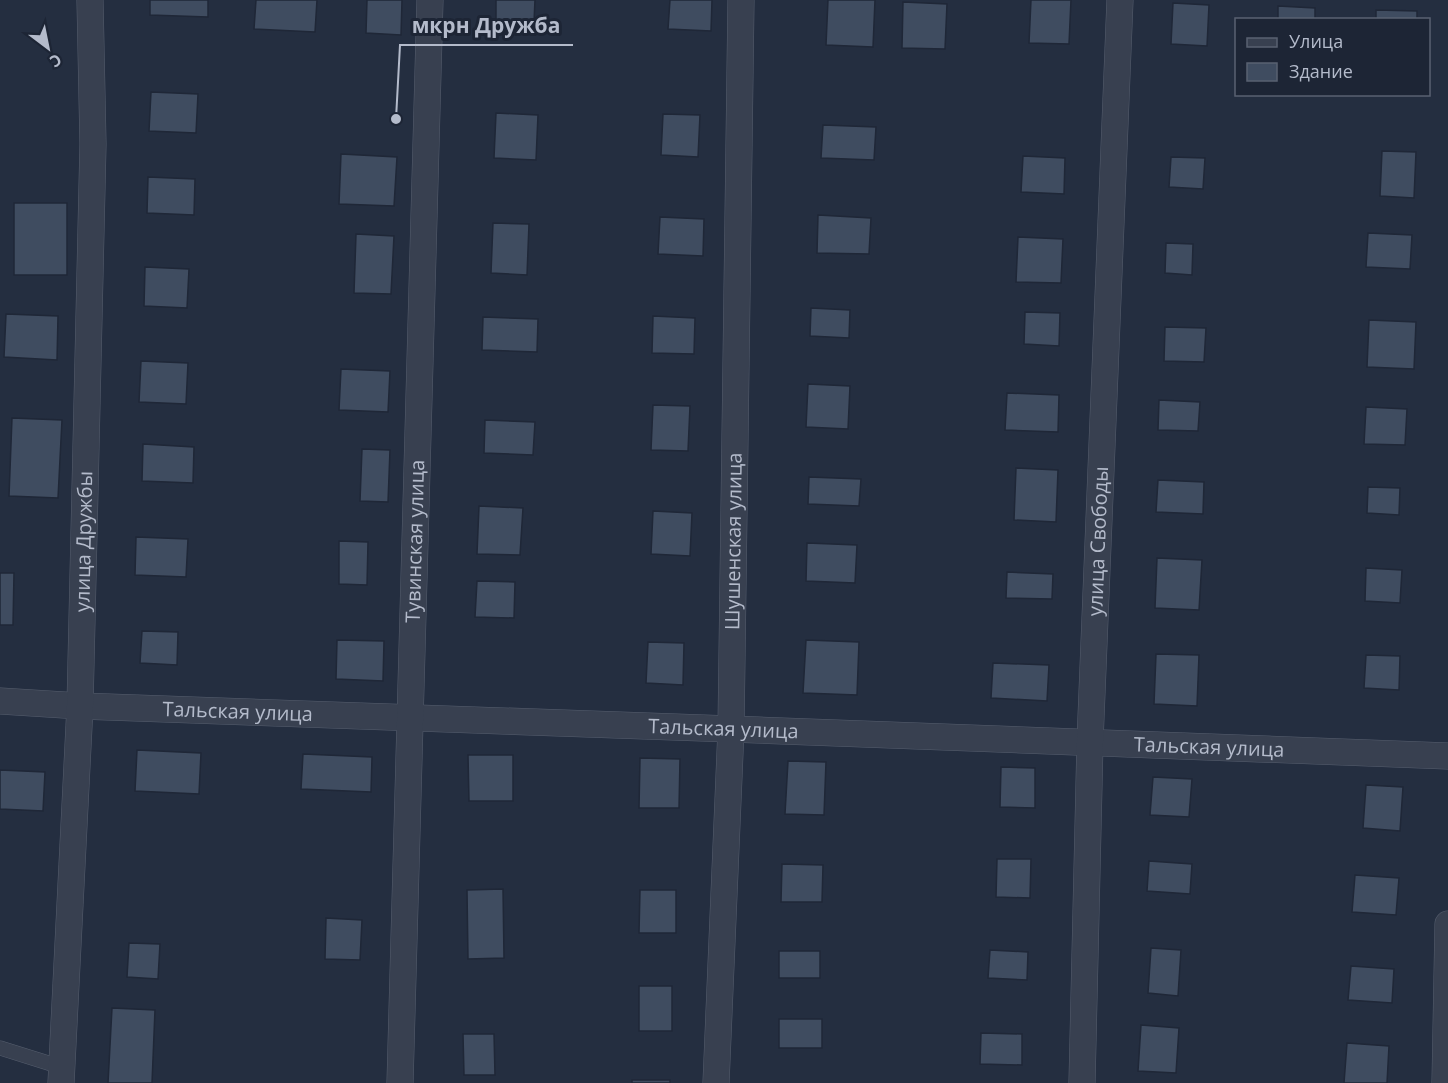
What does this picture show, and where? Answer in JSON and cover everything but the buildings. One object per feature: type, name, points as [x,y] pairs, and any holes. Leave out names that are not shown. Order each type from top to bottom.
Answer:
[{"type":"street","name":"улица Дружбы","points":[[61,1075],[80,706],[93,144],[90,0]]},
{"type":"street","name":"Тувинская улица","points":[[400,1083],[430,0]]},
{"type":"street","name":"Шушенская улица","points":[[716,1083],[731,729],[741,0]]},
{"type":"street","name":"улица Свободы","points":[[1082,1083],[1090,742],[1120,0]]},
{"type":"street","name":"Тальская улица","points":[[0,701],[80,706],[1448,756]]},
{"type":"street","points":[[1445,1083],[1448,924]]},
{"type":"lane","points":[[0,1048],[61,1075]]},
{"type":"place","name":"мкрн Дружба","points":[[396,119]]}]
